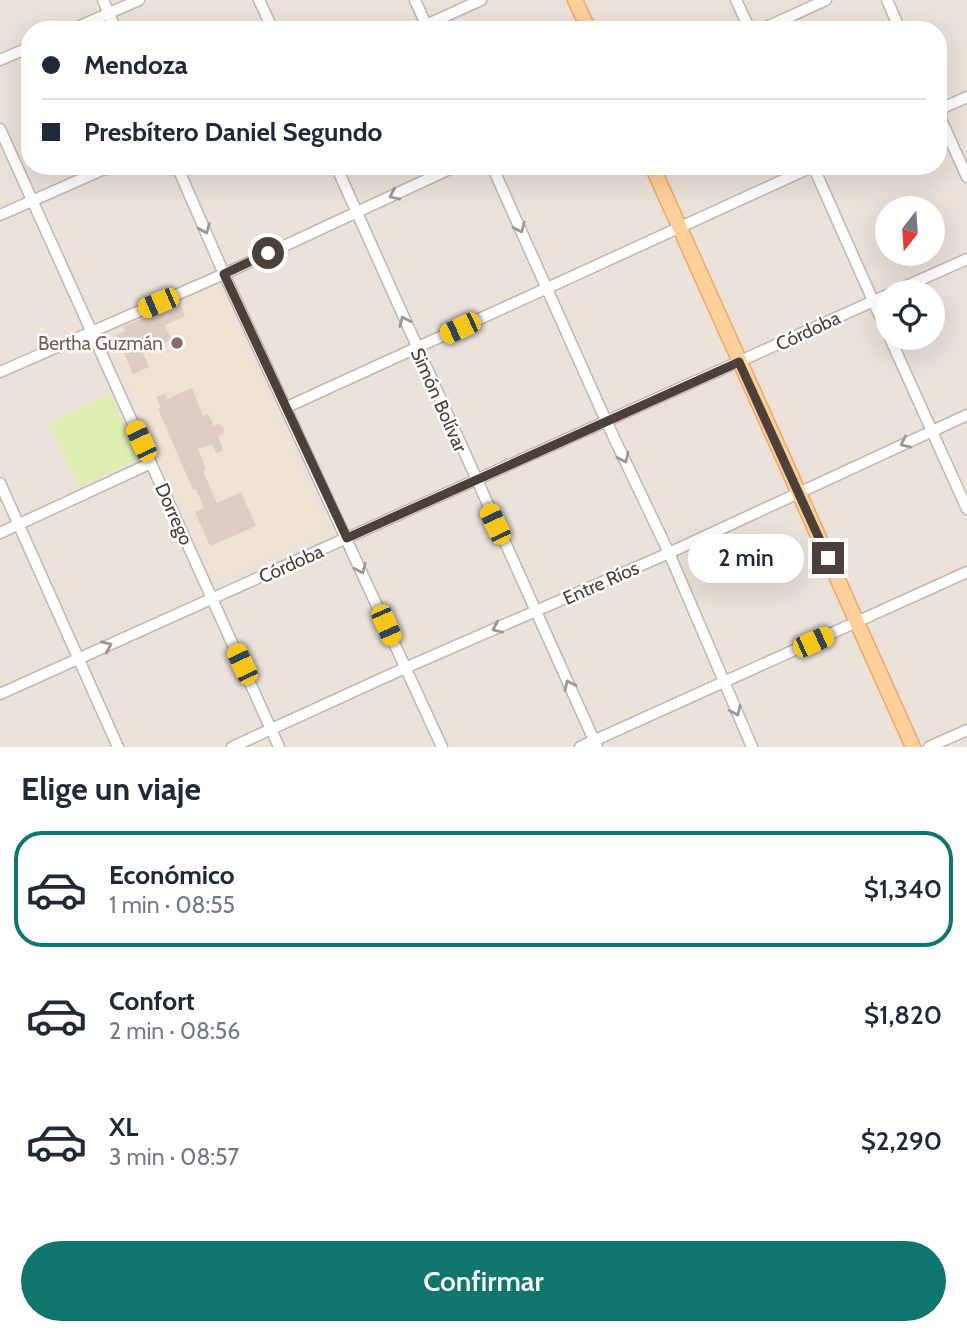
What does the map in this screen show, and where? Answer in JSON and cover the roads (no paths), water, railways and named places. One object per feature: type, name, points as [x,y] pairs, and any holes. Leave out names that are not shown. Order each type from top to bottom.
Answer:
[{"type":"main road","points":[[575,0],[585,21]]},
{"type":"main road","points":[[656,175],[913,747]]},
{"type":"street","points":[[103,0],[112,21]]},
{"type":"street","points":[[91,21],[139,0]]},
{"type":"street","points":[[260,0],[269,21]]},
{"type":"street","points":[[415,0],[425,21]]},
{"type":"street","points":[[440,21],[481,0]]},
{"type":"street","points":[[736,0],[746,21]]},
{"type":"street","points":[[780,21],[826,0]]},
{"type":"street","points":[[887,0],[896,21]]},
{"type":"street","points":[[0,60],[21,51]]},
{"type":"street","points":[[947,107],[967,97]]},
{"type":"street","name":"Dorrego","points":[[0,129],[279,747]]},
{"type":"street","points":[[947,132],[967,177]]},
{"type":"street","points":[[0,215],[90,175]]},
{"type":"street","points":[[181,175],[442,747]]},
{"type":"street","name":"Simón Bolívar","points":[[340,175],[596,744]]},
{"type":"street","points":[[0,372],[224,274],[437,175]]},
{"type":"street","points":[[496,175],[607,423],[669,553],[752,747]]},
{"type":"street","points":[[287,407],[794,175]]},
{"type":"street","points":[[818,175],[875,305]]},
{"type":"street","points":[[920,280],[967,259]]},
{"type":"street","name":"Córdoba","points":[[0,694],[873,301]]},
{"type":"street","points":[[895,350],[967,509]]},
{"type":"street","name":"Entre Ríos","points":[[232,747],[669,553],[967,415]]},
{"type":"street","points":[[0,533],[152,463]]},
{"type":"street","points":[[0,483],[118,747]]},
{"type":"street","points":[[580,747],[596,744],[723,682],[967,572]]},
{"type":"street","points":[[929,747],[967,730]]},
{"type":"place","name":"Bertha Guzmán","points":[[177,343]]}]
